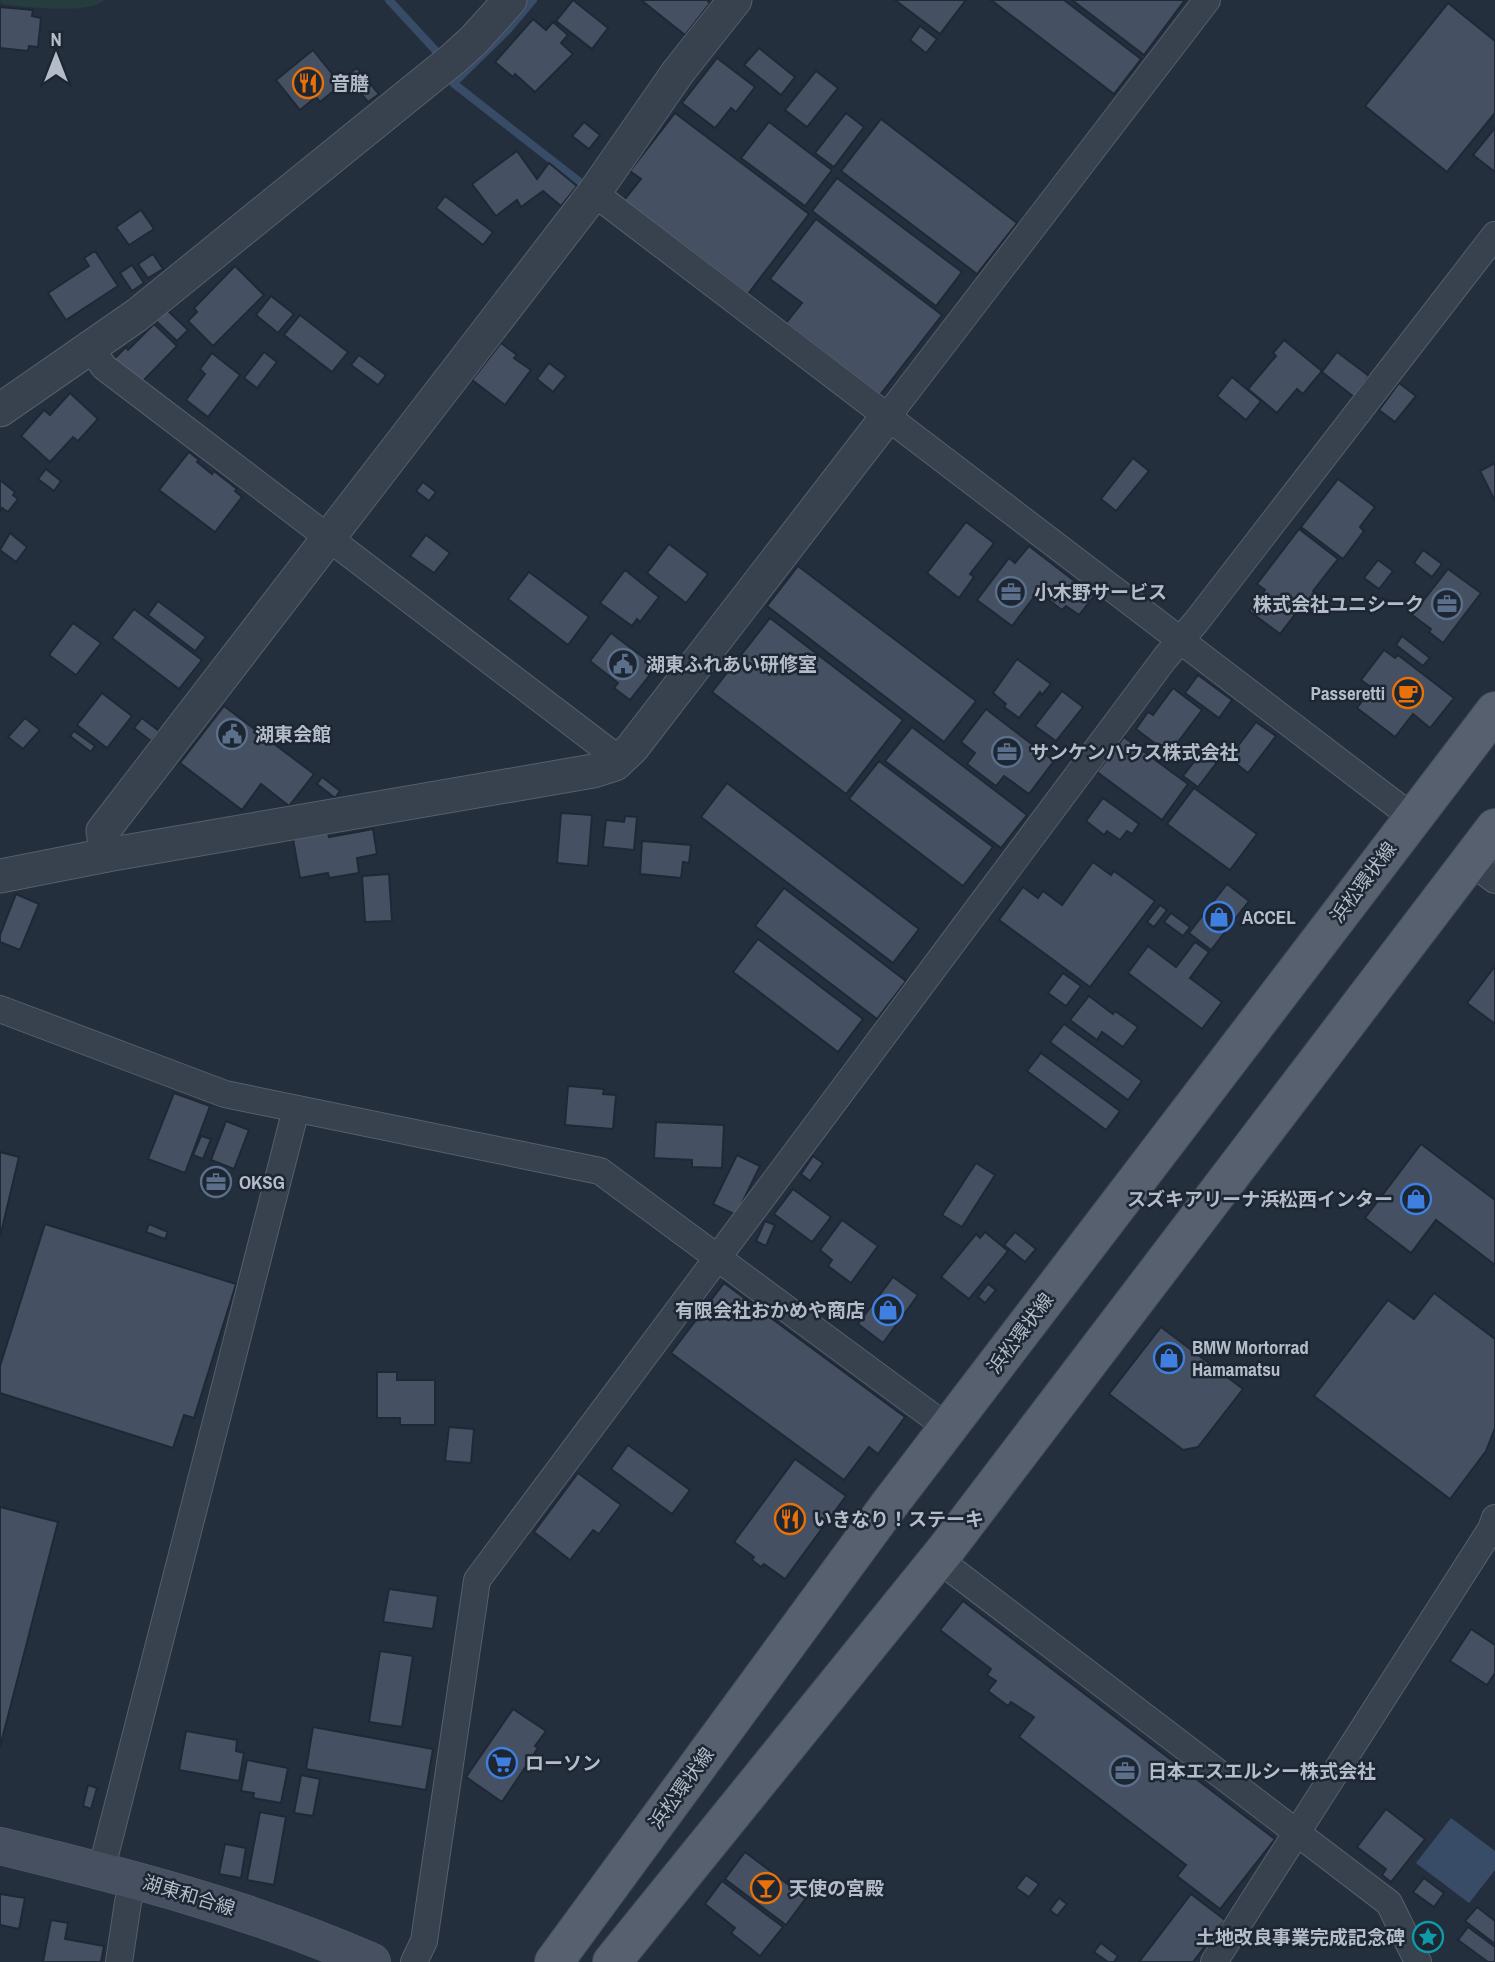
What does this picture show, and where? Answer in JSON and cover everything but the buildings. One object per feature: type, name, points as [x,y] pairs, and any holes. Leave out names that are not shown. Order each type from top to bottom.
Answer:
[{"type":"main road","name":"浜松環状線","points":[[554,1962],[948,1428],[1495,711]]},
{"type":"main road","points":[[612,1962],[938,1559],[1483,870],[1495,828]]},
{"type":"main road","name":"湖東和合線","points":[[0,1846],[118,1875],[267,1920],[372,1962]]},
{"type":"street","points":[[0,410],[91,349],[137,314],[453,59],[510,0]]},
{"type":"street","points":[[107,855],[103,831],[594,193],[678,72],[735,0]]},
{"type":"street","points":[[0,876],[604,769],[620,760],[632,748],[1207,0]]},
{"type":"street","points":[[594,193],[1412,817]]},
{"type":"street","points":[[414,1962],[424,1941],[477,1580],[1156,669],[1495,235]]},
{"type":"street","points":[[91,349],[104,367],[620,760]]},
{"type":"street","points":[[0,1009],[225,1094],[600,1171],[948,1428]]},
{"type":"street","points":[[119,1962],[128,1902],[118,1875],[296,1109]]},
{"type":"street","points":[[1214,1962],[1491,1529],[1495,1518]]},
{"type":"street","points":[[938,1559],[1389,1903],[1418,1962]]},
{"type":"green space","points":[[0,0],[104,0],[96,5],[56,9],[2,4]]},
{"type":"water","points":[[1451,1818],[1495,1851],[1495,1870],[1469,1903],[1416,1863]]},
{"type":"waterway","points":[[389,0],[436,51]]},
{"type":"waterway","points":[[458,75],[460,77],[507,31],[533,0]]},
{"type":"waterway","points":[[460,77],[453,83],[581,183]]},
{"type":"place","name":"音膳","points":[[308,83]]},
{"type":"place","name":"小木野サービス","points":[[1011,592]]},
{"type":"place","name":"株式会社ユニシーク","points":[[1447,604]]},
{"type":"place","name":"湖東ふれあい研修室","points":[[623,664]]},
{"type":"place","name":"Passeretti","points":[[1408,693]]},
{"type":"place","name":"湖東会館","points":[[232,734]]},
{"type":"place","name":"サンケンハウス株式会社","points":[[1007,752]]},
{"type":"place","name":"ACCEL","points":[[1219,917]]},
{"type":"place","name":"OKSG","points":[[216,1182]]},
{"type":"place","name":"スズキアリーナ浜松西インター","points":[[1416,1199]]},
{"type":"place","name":"有限会社おかめや商店","points":[[888,1310]]},
{"type":"place","name":"BMW Mortorrad Hamamatsu","points":[[1169,1358]]},
{"type":"place","name":"いきなり！ステーキ","points":[[790,1519]]},
{"type":"place","name":"ローソン","points":[[502,1763]]},
{"type":"place","name":"日本エスエルシー株式会社","points":[[1125,1771]]},
{"type":"place","name":"天使の宮殿","points":[[766,1888]]},
{"type":"place","name":"土地改良事業完成記念碑","points":[[1428,1937]]}]
